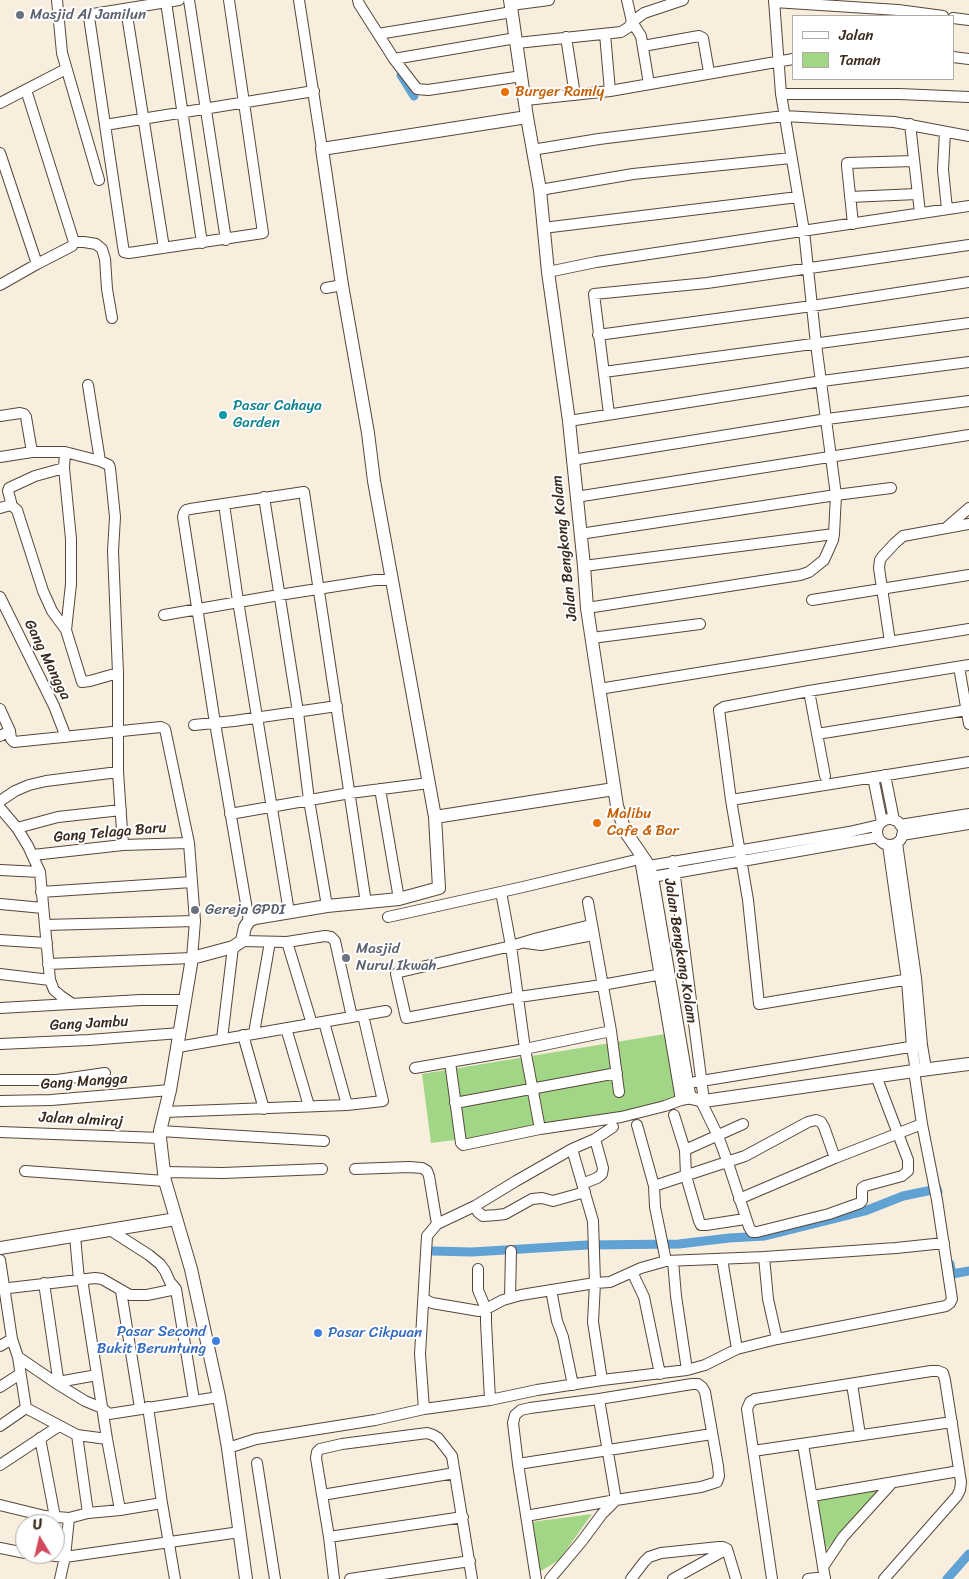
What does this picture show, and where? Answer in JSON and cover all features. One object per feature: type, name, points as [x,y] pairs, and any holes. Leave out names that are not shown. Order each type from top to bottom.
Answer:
[{"type":"street","points":[[57,0],[62,53],[99,180]]},
{"type":"street","points":[[180,0],[93,14],[89,17],[124,252],[128,253],[226,240],[262,234],[264,231],[229,0]]},
{"type":"street","points":[[189,0],[226,240]]},
{"type":"street","points":[[299,0],[342,285],[392,580],[435,817],[439,888],[443,905]]},
{"type":"street","points":[[358,0],[394,59],[414,87],[420,90],[522,76]]},
{"type":"street","points":[[378,34],[511,6],[549,0]]},
{"type":"street","points":[[627,0],[632,22],[641,36],[649,84]]},
{"type":"street","points":[[394,59],[516,40],[621,32],[644,13],[683,0]]},
{"type":"street","points":[[587,608],[800,575],[808,572],[824,560],[834,534],[836,495],[816,344],[804,231],[781,94],[774,1],[898,9],[937,15]]},
{"type":"street","points":[[166,2],[202,243]]},
{"type":"street","name":"Jalan Bengkong Kolam","points":[[511,6],[532,150],[540,190],[548,272],[569,421],[587,608],[614,789],[620,819],[625,832],[646,865],[664,973],[686,1083],[688,1092],[694,1100]]},
{"type":"street","points":[[126,9],[164,248]]},
{"type":"street","points":[[954,18],[969,20]]},
{"type":"street","points":[[605,34],[610,90]]},
{"type":"street","points":[[643,46],[698,36],[703,38],[709,72]]},
{"type":"street","points":[[566,37],[575,95]]},
{"type":"street","points":[[954,57],[969,59]]},
{"type":"street","points":[[526,100],[649,84],[792,58]]},
{"type":"street","points":[[0,103],[66,69]]},
{"type":"street","points":[[26,90],[74,242]]},
{"type":"street","points":[[105,125],[314,90]]},
{"type":"street","points":[[781,94],[899,94],[969,97]]},
{"type":"street","points":[[322,149],[527,116]]},
{"type":"street","points":[[532,150],[599,139],[784,116],[910,124],[969,136]]},
{"type":"street","points":[[910,124],[920,213]]},
{"type":"street","points":[[946,132],[943,170],[947,209]]},
{"type":"street","points":[[0,153],[36,264]]},
{"type":"street","points":[[540,190],[633,174],[791,158]]},
{"type":"street","points":[[853,224],[846,166],[848,163],[914,161]]},
{"type":"street","points":[[850,197],[917,194]]},
{"type":"street","points":[[543,228],[798,196]]},
{"type":"street","points":[[548,272],[596,262],[969,206]]},
{"type":"street","points":[[0,285],[72,246],[74,242]]},
{"type":"street","points":[[74,242],[96,244],[102,249],[105,259],[107,289],[112,318]]},
{"type":"street","points":[[609,414],[594,294],[707,283],[969,245]]},
{"type":"street","points":[[598,335],[812,306],[969,282]]},
{"type":"street","points":[[326,288],[342,285]]},
{"type":"street","points":[[604,372],[969,323]]},
{"type":"street","points":[[569,421],[822,381],[969,362]]},
{"type":"street","points":[[88,385],[100,460]]},
{"type":"street","points":[[572,460],[827,419],[969,401]]},
{"type":"street","points":[[0,416],[24,414],[32,452]]},
{"type":"street","points":[[576,497],[969,435]]},
{"type":"street","points":[[0,457],[32,452],[65,452],[100,460],[109,465],[110,468],[115,517],[113,551],[118,673],[118,772],[123,845]]},
{"type":"street","points":[[65,452],[64,468],[72,539],[72,584],[66,630]]},
{"type":"street","points":[[5,507],[12,502],[8,491],[9,488],[35,476],[64,468]]},
{"type":"street","points":[[580,534],[891,488]]},
{"type":"street","points":[[249,921],[214,723],[184,513],[190,509],[264,497],[304,492],[366,903]]},
{"type":"street","points":[[264,497],[298,712],[309,800],[327,906]]},
{"type":"street","points":[[224,504],[238,602],[289,912]]},
{"type":"street","points":[[5,507],[17,510],[42,591],[52,611],[66,630],[82,682],[118,673]]},
{"type":"street","points":[[946,528],[969,508]]},
{"type":"street","points":[[890,642],[881,589],[880,560],[894,543],[903,536],[969,524]]},
{"type":"street","points":[[584,566],[834,534]]},
{"type":"street","points":[[812,600],[969,575]]},
{"type":"street","points":[[164,615],[375,580],[392,580]]},
{"type":"street","name":"Gang Mangga","points":[[0,597],[54,706],[66,737]]},
{"type":"street","points":[[592,638],[700,624]]},
{"type":"street","points":[[599,690],[969,629]]},
{"type":"street","points":[[911,979],[759,1004],[748,900],[731,800],[719,710],[724,707],[810,691],[964,666],[969,724]]},
{"type":"street","points":[[810,691],[825,776]]},
{"type":"street","points":[[194,724],[258,718],[337,706]]},
{"type":"street","points":[[0,709],[5,734],[14,742],[161,727],[165,729],[189,842],[194,921],[192,958],[186,1000],[160,1135],[165,1177],[191,1269],[219,1397],[246,1579]]},
{"type":"street","points":[[817,734],[967,710]]},
{"type":"street","points":[[731,800],[969,762]]},
{"type":"street","points":[[0,801],[15,791],[29,785],[46,781],[118,772]]},
{"type":"street","points":[[228,1448],[256,1439],[490,1400],[536,1390],[687,1370],[705,1365],[737,1349],[777,1339],[946,1306],[950,1303],[952,1299],[944,1243],[922,1124],[911,979],[896,834],[885,775]]},
{"type":"street","points":[[873,777],[880,824],[877,833],[884,844],[896,834],[969,814]]},
{"type":"street","points":[[230,814],[350,793],[429,783]]},
{"type":"street","points":[[380,789],[399,899]]},
{"type":"street","points":[[435,817],[614,789]]},
{"type":"street","points":[[0,808],[17,828],[33,855],[40,872],[50,980],[54,990],[72,1003]]},
{"type":"street","points":[[17,828],[58,817],[121,810]]},
{"type":"street","points":[[388,917],[501,892],[646,865],[849,832],[890,820],[896,834]]},
{"type":"street","points":[[896,834],[969,824]]},
{"type":"street","points":[[646,865],[674,873],[878,837]]},
{"type":"street","name":"Gang Telaga Baru","points":[[33,855],[123,845],[189,842]]},
{"type":"street","points":[[672,861],[701,1081],[694,1100]]},
{"type":"street","points":[[646,865],[664,973],[694,1100],[718,1136],[745,1218],[752,1232],[829,1214],[862,1201],[862,1188],[865,1186],[902,1176],[908,1171],[908,1160],[876,1076]]},
{"type":"street","points":[[0,870],[40,872]]},
{"type":"street","points":[[41,892],[192,882]]},
{"type":"street","points":[[222,1039],[238,944],[249,921],[255,918],[327,906],[399,899],[439,888]]},
{"type":"street","points":[[501,892],[512,946],[525,1049],[540,1129]]},
{"type":"street","points":[[588,902],[619,1092]]},
{"type":"street","points":[[0,904],[43,908]]},
{"type":"street","points":[[44,925],[194,921]]},
{"type":"street","points":[[592,930],[541,945],[524,943],[404,970],[396,974],[406,1018],[664,973]]},
{"type":"street","points":[[48,964],[192,958],[238,944],[287,942],[325,936],[331,937],[335,941],[352,1017]]},
{"type":"street","points":[[0,940],[47,943]]},
{"type":"street","points":[[254,1033],[270,942]]},
{"type":"street","points":[[287,942],[312,1024]]},
{"type":"street","points":[[0,974],[50,980]]},
{"type":"street","points":[[0,1008],[141,1000],[186,1000]]},
{"type":"street","points":[[178,1047],[386,1011]]},
{"type":"street","points":[[165,1112],[381,1102],[384,1099],[363,1015]]},
{"type":"street","points":[[324,1022],[348,1104]]},
{"type":"street","points":[[286,1028],[309,1106]]},
{"type":"street","points":[[415,1068],[525,1049],[610,1031]]},
{"type":"street","name":"Gang Jambu","points":[[0,1044],[180,1033]]},
{"type":"street","points":[[243,1035],[264,1108]]},
{"type":"street","points":[[686,1083],[917,1046]]},
{"type":"street","points":[[450,1062],[462,1145],[540,1129],[621,1117],[694,1100],[969,1064]]},
{"type":"street","points":[[0,1080],[57,1080],[83,1078],[105,1073]]},
{"type":"street","points":[[455,1103],[617,1073]]},
{"type":"street","name":"Gang Mangga","points":[[0,1101],[51,1100],[170,1090]]},
{"type":"street","points":[[674,1115],[685,1150],[686,1176],[701,1225],[745,1218]]},
{"type":"street","points":[[654,1186],[728,1163],[745,1156],[808,1122],[816,1120],[821,1122],[824,1127],[835,1158]]},
{"type":"street","points":[[685,1150],[742,1124]]},
{"type":"street","points":[[739,1199],[835,1158],[922,1124]]},
{"type":"street","points":[[637,1125],[654,1186],[655,1206],[676,1296],[687,1370]]},
{"type":"street","points":[[424,1410],[420,1354],[424,1299],[425,1243],[427,1236],[437,1224],[475,1206],[613,1127]]},
{"type":"street","name":"Jalan almiraj","points":[[0,1132],[324,1141]]},
{"type":"street","points":[[475,1206],[483,1216],[497,1216],[505,1214],[532,1200],[542,1198],[553,1201],[584,1188],[602,1174],[603,1168],[595,1139]]},
{"type":"street","points":[[572,1149],[593,1221],[595,1257],[593,1322],[602,1380]]},
{"type":"street","points":[[355,1170],[409,1167],[422,1168],[427,1171],[437,1224]]},
{"type":"street","points":[[24,1171],[165,1177],[322,1169]]},
{"type":"street","points":[[0,1248],[176,1219]]},
{"type":"street","points":[[110,1230],[160,1264],[176,1289],[194,1400]]},
{"type":"street","points":[[75,1236],[120,1510]]},
{"type":"street","points":[[424,1299],[432,1303],[479,1311],[510,1298],[610,1282],[666,1254],[722,1259],[896,1248],[944,1243]]},
{"type":"street","points":[[510,1298],[511,1251]]},
{"type":"street","points":[[764,1257],[768,1299],[777,1339]]},
{"type":"street","points":[[722,1259],[737,1349]]},
{"type":"street","points":[[0,1260],[5,1327],[12,1339],[18,1357],[26,1408]]},
{"type":"street","points":[[478,1269],[478,1290],[486,1309],[490,1400]]},
{"type":"street","points":[[632,1272],[644,1297],[660,1374]]},
{"type":"street","points":[[2,1289],[94,1278],[102,1279],[121,1291],[137,1296],[176,1289]]},
{"type":"street","points":[[44,1283],[58,1383]]},
{"type":"street","points":[[551,1290],[573,1385]]},
{"type":"street","points":[[121,1291],[175,1579]]},
{"type":"street","points":[[0,1346],[12,1339]]},
{"type":"street","points":[[18,1357],[109,1414],[219,1397]]},
{"type":"street","points":[[772,1579],[746,1409],[750,1402],[755,1399],[938,1371],[946,1380],[961,1482],[960,1490],[957,1496],[884,1579]]},
{"type":"street","points":[[0,1387],[20,1374]]},
{"type":"street","points":[[58,1383],[97,1375]]},
{"type":"street","points":[[526,1516],[701,1487],[717,1482],[719,1476],[718,1466],[705,1392],[698,1384],[692,1384],[530,1408],[520,1410],[515,1415],[513,1423],[518,1464],[526,1516],[536,1579]]},
{"type":"street","points":[[852,1384],[860,1435]]},
{"type":"street","points":[[599,1399],[616,1500]]},
{"type":"street","points":[[0,1426],[26,1408]]},
{"type":"street","points":[[26,1408],[77,1435],[107,1439]]},
{"type":"street","points":[[753,1451],[952,1422]]},
{"type":"street","points":[[0,1465],[59,1426]]},
{"type":"street","points":[[334,1579],[316,1458],[317,1452],[320,1449],[342,1444],[427,1433],[438,1438],[452,1456],[472,1579]]},
{"type":"street","points":[[518,1464],[712,1434]]},
{"type":"street","points":[[77,1435],[88,1513]]},
{"type":"street","points":[[40,1438],[54,1514]]},
{"type":"street","points":[[803,1444],[825,1574]]},
{"type":"street","points":[[257,1463],[275,1579]]},
{"type":"street","points":[[812,1496],[959,1471]]},
{"type":"street","points":[[322,1495],[455,1473]]},
{"type":"street","points":[[808,1579],[825,1574],[844,1537],[891,1484]]},
{"type":"street","points":[[550,1579],[602,1514],[616,1500]]},
{"type":"street","points":[[65,1518],[162,1503]]},
{"type":"street","points":[[0,1505],[41,1514]]},
{"type":"street","points":[[329,1537],[463,1517]]},
{"type":"street","points":[[69,1518],[65,1557],[240,1532]]},
{"type":"street","points":[[631,1579],[649,1557],[661,1553],[719,1547],[727,1549]]},
{"type":"street","points":[[0,1548],[15,1550]]},
{"type":"street","points":[[673,1579],[727,1549]]},
{"type":"street","points":[[727,1549],[736,1579]]},
{"type":"street","points":[[350,1579],[470,1561]]},
{"type":"street","points":[[60,1579],[63,1564]]},
{"type":"green space","points":[[671,1033],[683,1102],[594,1123],[431,1143],[422,1074]]},
{"type":"green space","points":[[883,1488],[818,1558],[809,1500]]},
{"type":"green space","points":[[592,1514],[559,1560],[533,1576],[524,1523]]},
{"type":"waterway","points":[[401,75],[414,96]]},
{"type":"waterway","points":[[433,1251],[472,1252],[587,1245],[679,1244],[765,1236],[865,1211],[903,1196],[937,1189],[938,1192]]},
{"type":"waterway","points":[[950,1264],[952,1274],[969,1271]]},
{"type":"waterway","points":[[947,1579],[969,1554]]},
{"type":"place","name":"Masjid Al Jamilun","points":[[20,15]]},
{"type":"place","name":"Burger Ramly","points":[[505,92]]},
{"type":"place","name":"Pasar Cahaya Garden","points":[[223,415]]},
{"type":"place","name":"Malibu Cafe & Bar","points":[[597,823]]},
{"type":"place","name":"Gereja GPDI","points":[[195,910]]},
{"type":"place","name":"Masjid Nurul Ikwah","points":[[346,958]]},
{"type":"place","name":"Pasar Cikpuan","points":[[318,1333]]},
{"type":"place","name":"Pasar Second Bukit Beruntung","points":[[216,1341]]}]
